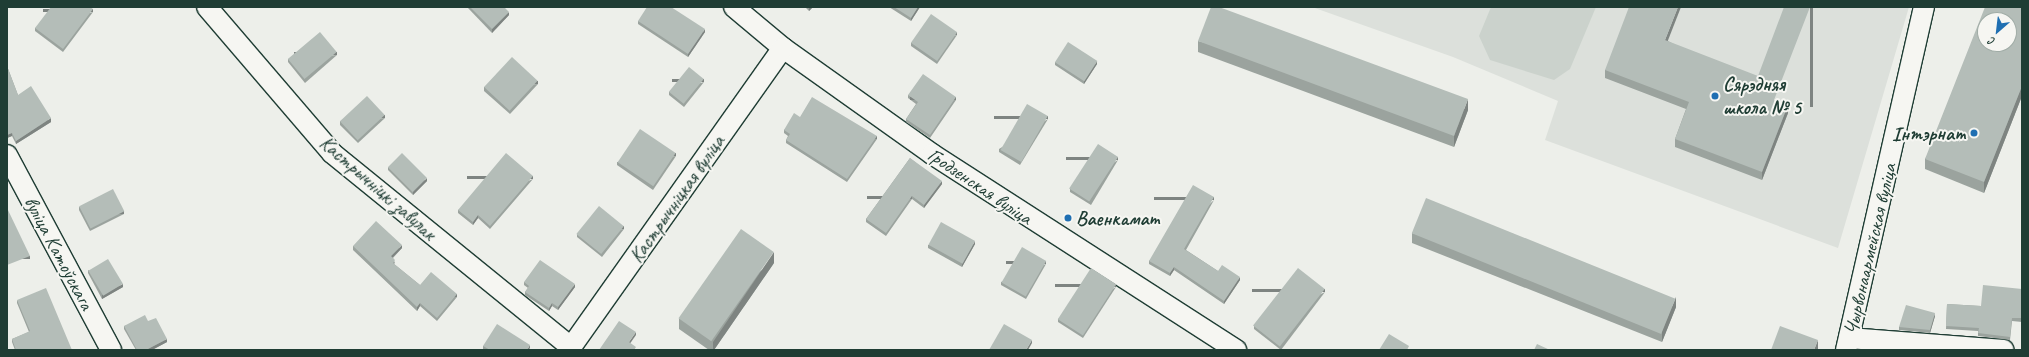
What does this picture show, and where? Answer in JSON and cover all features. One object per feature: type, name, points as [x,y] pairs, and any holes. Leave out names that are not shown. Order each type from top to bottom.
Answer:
[{"type":"street","name":"Кастрычніцкі завулак","points":[[207,7],[332,153],[570,349]]},
{"type":"street","name":"Гродзенская вуліца","points":[[734,7],[783,48],[1013,208],[1236,350]]},
{"type":"street","name":"Чырвонаармейская вуліца","points":[[1848,344],[1924,7]]},
{"type":"street","name":"Кастрычніцкая вуліца","points":[[570,349],[783,48]]},
{"type":"street","name":"вуліца Катоўскага","points":[[7,155],[111,350]]},
{"type":"street","points":[[1848,344],[2004,350]]},
{"type":"shaded area","points":[[1312,7],[1909,7],[1838,248],[1545,140],[1558,101],[1453,57]]},
{"type":"shaded area","points":[[1491,7],[1596,7],[1570,69],[1554,80],[1490,60],[1479,36]]},
{"type":"building","points":[[51,7],[90,7],[93,9],[63,49],[35,28]]},
{"type":"building","points":[[470,7],[504,7],[509,12],[492,29]]},
{"type":"building","points":[[647,7],[671,7],[705,29],[688,54],[638,21]]},
{"type":"building","points":[[894,7],[918,7],[911,18]]},
{"type":"building","points":[[1211,7],[1219,7],[1468,99],[1454,136],[1198,41]]},
{"type":"building","name":"Сярэдняя школа № 5","points":[[1629,7],[1678,7],[1665,40],[1758,76],[1784,7],[1810,7],[1774,100],[1788,105],[1762,172],[1675,139],[1689,102],[1605,70]]},
{"type":"building","name":"Інтэрнат","points":[[1985,7],[2022,7],[2022,86],[1984,182],[1925,159],[1977,27],[1977,52],[2017,52],[2017,12],[1983,12]]},
{"type":"building","points":[[931,14],[957,32],[937,61],[911,43]]},
{"type":"building","points":[[320,32],[337,52],[305,79],[288,59]]},
{"type":"building","points":[[1068,42],[1097,61],[1084,81],[1055,62]]},
{"type":"building","points":[[512,57],[538,81],[510,111],[484,87]]},
{"type":"building","points":[[7,66],[18,95],[31,86],[51,118],[16,141],[12,133],[7,135]]},
{"type":"building","points":[[689,67],[704,79],[684,104],[669,92]]},
{"type":"building","points":[[923,74],[956,97],[930,135],[906,119],[918,102],[908,95]]},
{"type":"building","points":[[367,96],[385,115],[358,140],[340,121]]},
{"type":"building","points":[[812,97],[877,136],[847,179],[786,140],[790,134],[784,130],[794,113],[800,117]]},
{"type":"building","points":[[1027,104],[1048,116],[1021,162],[1000,150]]},
{"type":"building","points":[[640,129],[676,153],[653,186],[618,162]]},
{"type":"building","points":[[1098,144],[1118,157],[1089,202],[1069,188]]},
{"type":"building","points":[[402,153],[427,178],[413,192],[388,167]]},
{"type":"building","points":[[506,153],[533,176],[490,226],[478,215],[473,222],[458,210]]},
{"type":"building","points":[[910,158],[942,181],[924,205],[912,196],[886,233],[866,219]]},
{"type":"building","points":[[1193,185],[1214,197],[1184,249],[1218,271],[1222,265],[1240,277],[1224,301],[1174,267],[1170,273],[1149,261]]},
{"type":"building","points":[[113,189],[124,211],[90,229],[79,206]]},
{"type":"building","points":[[1426,198],[1675,299],[1661,334],[1412,233]]},
{"type":"building","points":[[599,206],[624,226],[601,254],[576,234]]},
{"type":"building","points":[[7,208],[30,256],[7,265]]},
{"type":"building","points":[[376,221],[402,245],[391,256],[395,260],[393,263],[420,285],[431,272],[457,294],[437,318],[420,303],[417,307],[353,246]]},
{"type":"building","points":[[941,222],[975,241],[963,264],[928,245]]},
{"type":"building","points":[[741,229],[774,252],[711,341],[678,318]]},
{"type":"building","points":[[1022,247],[1046,261],[1026,297],[1002,283]]},
{"type":"building","points":[[108,259],[123,284],[103,296],[88,271]]},
{"type":"building","points":[[540,260],[575,284],[558,307],[552,303],[549,308],[525,292],[529,286],[524,282]]},
{"type":"building","points":[[1091,268],[1116,284],[1083,335],[1058,319]]},
{"type":"building","points":[[1298,268],[1325,289],[1280,346],[1253,326]]},
{"type":"building","points":[[1983,285],[2022,289],[2022,318],[2012,318],[2010,337],[1978,333],[1979,328],[1946,326],[1947,304],[1981,306]]},
{"type":"building","points":[[46,288],[72,350],[16,350],[12,339],[30,331],[17,300]]},
{"type":"building","points":[[1906,305],[1935,313],[1930,330],[1899,327]]},
{"type":"building","points":[[145,315],[148,321],[156,318],[167,339],[146,350],[137,350],[124,326]]},
{"type":"building","points":[[619,321],[636,332],[629,342],[636,347],[634,350],[599,350]]},
{"type":"building","points":[[497,324],[530,345],[527,350],[490,350],[483,346]]},
{"type":"building","points":[[1004,324],[1032,340],[1026,350],[989,350]]},
{"type":"building","points":[[1780,326],[1818,340],[1814,350],[1771,350]]},
{"type":"building","points":[[1389,334],[1409,346],[1407,350],[1379,350]]},
{"type":"building","points":[[1537,344],[1550,350],[1534,350]]},
{"type":"place","name":"Сярэдняя школа № 5","points":[[1715,96]]},
{"type":"place","name":"Інтэрнат","points":[[1974,133]]},
{"type":"place","name":"Ваенкамат","points":[[1068,218]]}]
